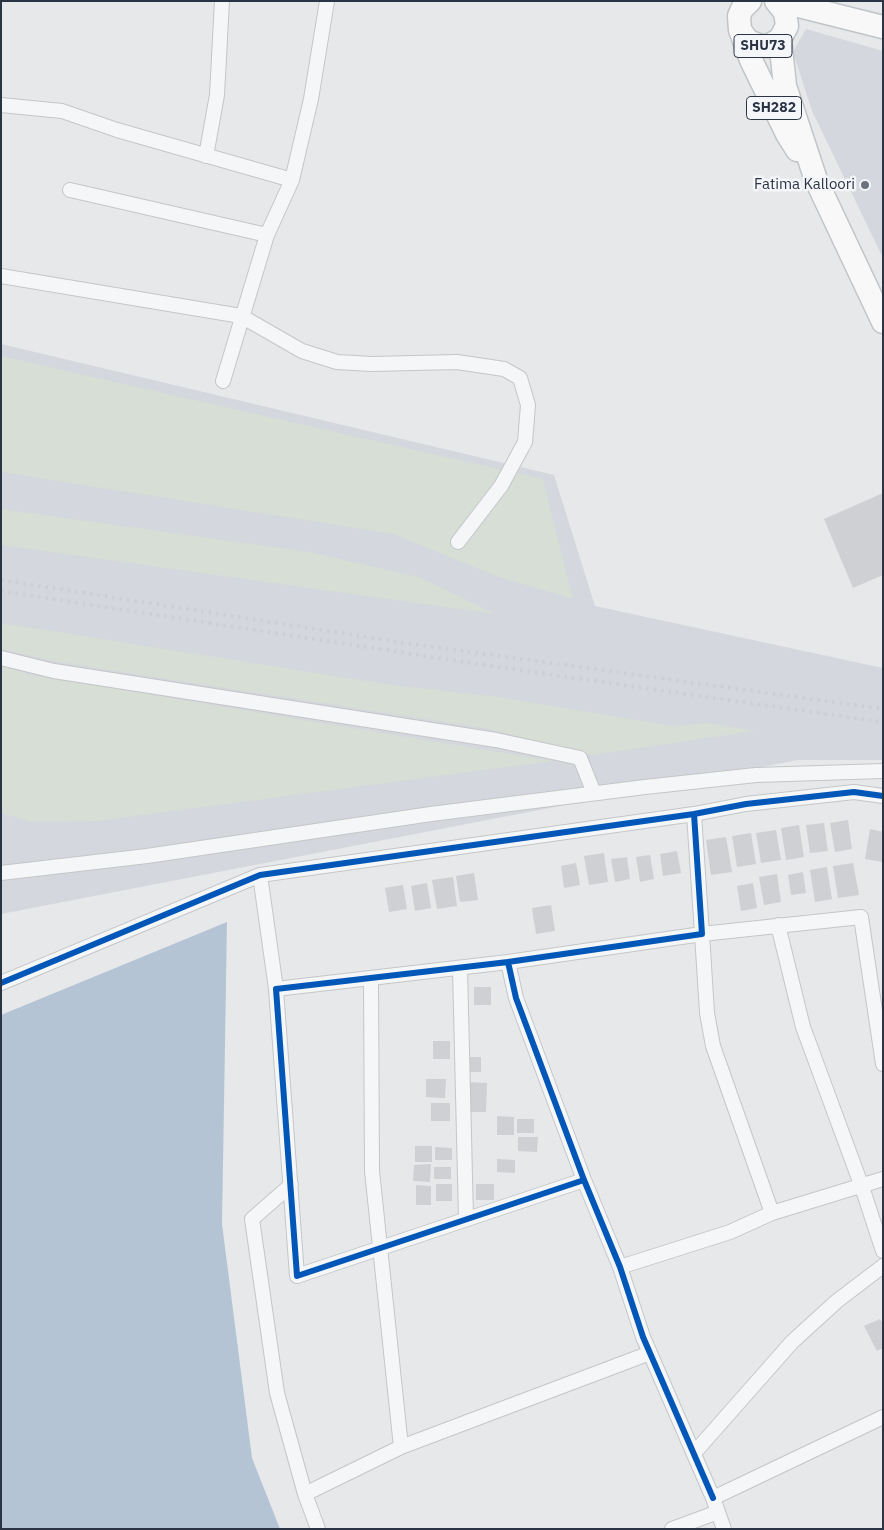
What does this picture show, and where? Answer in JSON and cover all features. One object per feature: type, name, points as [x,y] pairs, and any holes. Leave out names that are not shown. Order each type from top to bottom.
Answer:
[{"type":"main road","name":"SHU73","points":[[727,1],[739,27],[748,41],[754,45],[768,46],[800,22],[812,22],[883,39]]},
{"type":"main road","name":"SHU73","points":[[739,27],[742,9],[750,1]]},
{"type":"main road","name":"SHU73","points":[[778,1],[785,12],[784,33]]},
{"type":"main road","name":"SHU73","points":[[778,1],[883,27]]},
{"type":"main road","name":"SH282","points":[[739,27],[751,60],[786,134],[816,180]]},
{"type":"main road","name":"SH282","points":[[784,33],[785,86],[816,180],[883,322]]},
{"type":"street","points":[[206,156],[217,95],[222,1]]},
{"type":"street","points":[[223,381],[241,316],[267,235],[292,180],[311,100],[327,1]]},
{"type":"street","points":[[1,105],[62,111],[117,130],[292,180]]},
{"type":"street","points":[[70,190],[267,235]]},
{"type":"street","points":[[1,276],[241,316],[302,351],[337,362],[372,364],[456,362],[504,368],[520,378],[528,405],[525,442],[502,486],[458,542]]},
{"type":"street","points":[[1,658],[54,671],[496,740],[580,758],[594,793]]},
{"type":"street","points":[[1,873],[147,856],[594,793],[756,775],[883,771]]},
{"type":"street","points":[[1,983],[260,875],[694,814],[746,804],[854,792],[883,796]]},
{"type":"street","points":[[694,814],[707,1013],[713,1046],[772,1213]]},
{"type":"street","points":[[260,875],[276,989],[297,1276],[584,1180]]},
{"type":"street","points":[[276,989],[371,980],[702,934],[861,917],[883,1064]]},
{"type":"street","points":[[778,925],[803,1026],[862,1187],[883,1251]]},
{"type":"street","points":[[508,962],[516,998],[584,1180],[620,1267],[650,1354],[695,1452],[724,1529]]},
{"type":"street","points":[[460,968],[466,1220]]},
{"type":"street","points":[[371,980],[372,1171],[401,1447]]},
{"type":"street","points":[[620,1267],[730,1232],[772,1213],[883,1179]]},
{"type":"street","points":[[291,1185],[252,1219],[277,1393],[305,1494],[318,1529]]},
{"type":"street","points":[[695,1452],[792,1342],[837,1302],[883,1266]]},
{"type":"street","points":[[305,1494],[401,1447],[650,1354]]},
{"type":"street","points":[[713,1498],[883,1417]]},
{"type":"street","points":[[672,1529],[718,1512]]},
{"type":"shaded area","name":"Fatima Kalloori","points":[[806,29],[883,51],[883,258],[812,111],[793,52]]},
{"type":"shaded area","points":[[1,344],[554,475],[595,606],[883,668],[883,760],[798,760],[1,914]]},
{"type":"shaded area","points":[[1,356],[543,479],[573,599],[496,576],[393,534],[1,472]]},
{"type":"shaded area","points":[[1,509],[310,552],[422,578],[495,614],[1,545]]},
{"type":"shaded area","points":[[1,623],[386,684],[498,697],[673,726],[708,723],[755,731],[593,755],[489,729],[58,662],[1,649]]},
{"type":"shaded area","points":[[1,665],[30,675],[553,761],[98,821],[32,822],[1,813]]},
{"type":"water","points":[[227,922],[222,1224],[252,1458],[280,1529],[1,1529],[1,1015]]},
{"type":"building","points":[[883,493],[883,575],[853,588],[824,519]]},
{"type":"building","points":[[848,820],[852,849],[835,852],[830,823]]},
{"type":"building","points":[[824,823],[828,851],[810,853],[806,825]]},
{"type":"building","points":[[799,825],[804,857],[786,860],[781,828]]},
{"type":"building","points":[[870,829],[883,832],[883,862],[865,859]]},
{"type":"building","points":[[776,830],[781,860],[761,863],[756,833]]},
{"type":"building","points":[[751,833],[756,864],[737,867],[732,836]]},
{"type":"building","points":[[726,837],[732,872],[711,875],[706,840]]},
{"type":"building","points":[[677,851],[681,873],[663,876],[660,854]]},
{"type":"building","points":[[604,853],[608,882],[589,885],[584,856]]},
{"type":"building","points":[[650,855],[654,879],[640,882],[636,857]]},
{"type":"building","points":[[627,857],[630,879],[615,882],[611,859]]},
{"type":"building","points":[[576,863],[580,885],[564,888],[561,866]]},
{"type":"building","points":[[853,863],[859,895],[838,898],[833,866]]},
{"type":"building","points":[[827,867],[832,899],[815,902],[810,870]]},
{"type":"building","points":[[803,872],[806,893],[791,895],[788,875]]},
{"type":"building","points":[[474,873],[478,900],[460,902],[456,876]]},
{"type":"building","points":[[777,874],[781,902],[764,905],[759,877]]},
{"type":"building","points":[[453,877],[457,906],[437,909],[432,880]]},
{"type":"building","points":[[427,883],[431,908],[415,911],[411,886]]},
{"type":"building","points":[[753,883],[757,908],[741,911],[737,886]]},
{"type":"building","points":[[403,885],[407,909],[389,912],[385,888]]},
{"type":"building","points":[[551,905],[555,931],[536,934],[532,908]]},
{"type":"building","points":[[474,987],[491,987],[491,1005],[474,1005]]},
{"type":"building","points":[[433,1041],[450,1041],[450,1059],[433,1059]]},
{"type":"building","points":[[468,1057],[481,1057],[481,1072],[468,1072]]},
{"type":"building","points":[[426,1079],[446,1079],[445,1098],[426,1097]]},
{"type":"building","points":[[468,1082],[487,1083],[486,1112],[468,1112]]},
{"type":"building","points":[[431,1103],[450,1103],[450,1121],[431,1121]]},
{"type":"building","points":[[497,1116],[514,1117],[514,1135],[497,1135]]},
{"type":"building","points":[[517,1119],[534,1119],[534,1133],[517,1133]]},
{"type":"building","points":[[518,1137],[538,1137],[537,1152],[518,1151]]},
{"type":"building","points":[[415,1146],[432,1146],[432,1162],[415,1162]]},
{"type":"building","points":[[435,1147],[452,1148],[452,1160],[435,1160]]},
{"type":"building","points":[[497,1159],[515,1160],[515,1173],[497,1172]]},
{"type":"building","points":[[431,1164],[430,1182],[413,1181],[414,1165]]},
{"type":"building","points":[[434,1167],[451,1167],[451,1179],[434,1179]]},
{"type":"building","points":[[436,1184],[452,1184],[452,1201],[436,1201]]},
{"type":"building","points":[[476,1184],[494,1184],[494,1200],[476,1200]]},
{"type":"building","points":[[416,1185],[431,1186],[431,1205],[416,1205]]},
{"type":"building","points":[[880,1319],[883,1324],[883,1348],[877,1351],[864,1326]]},
{"type":"railway","points":[[1,580],[399,642],[883,709]]},
{"type":"railway","points":[[1,591],[497,667],[883,722]]},
{"type":"cycle path","points":[[1,983],[260,875],[694,814],[746,804],[854,792],[883,796]]},
{"type":"cycle path","points":[[694,814],[702,934],[508,962],[516,998],[584,1180],[620,1267],[643,1337],[713,1498]]},
{"type":"cycle path","points":[[508,962],[276,989],[297,1276],[584,1180]]},
{"type":"place","name":"Fatima Kalloori","points":[[865,185]]}]
